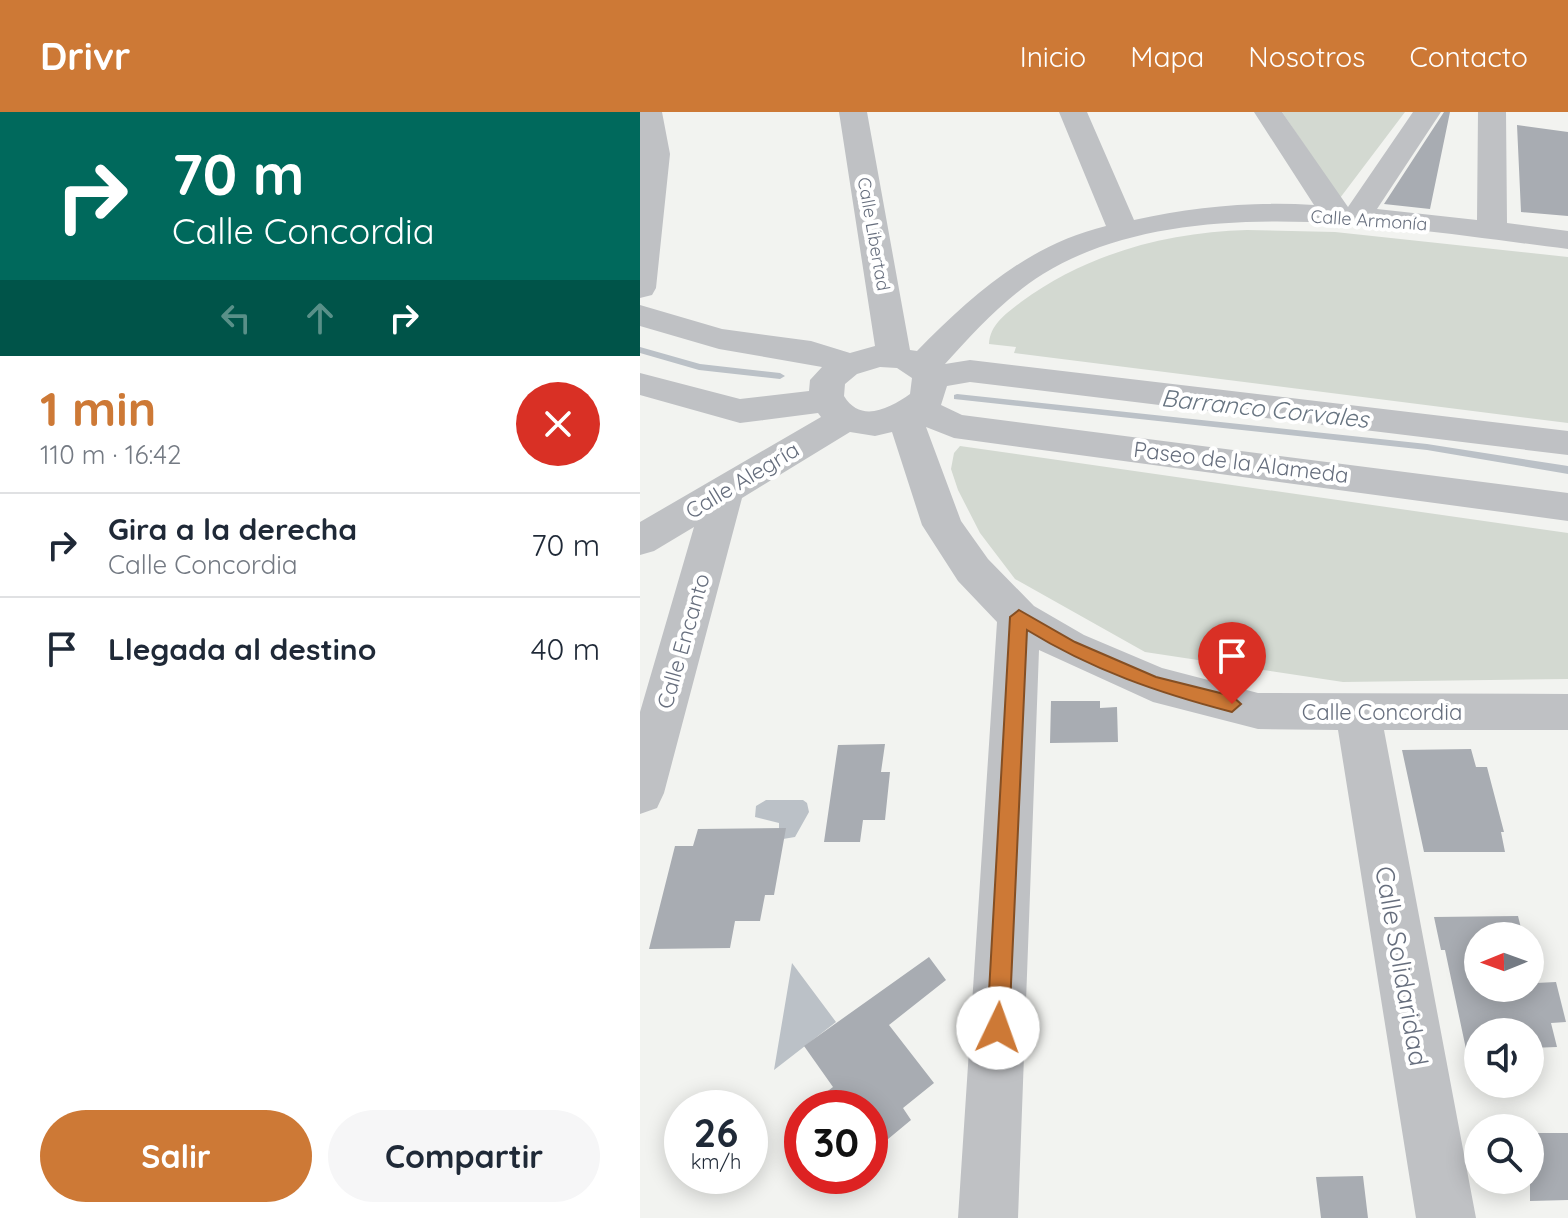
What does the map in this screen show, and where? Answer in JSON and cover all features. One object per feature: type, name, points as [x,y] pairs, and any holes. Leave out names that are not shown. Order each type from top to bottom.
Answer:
[{"type":"street","points":[[640,288],[656,154],[648,112]]},
{"type":"street","name":"Calle Libertad","points":[[853,112],[913,385]]},
{"type":"street","points":[[1073,112],[1123,231]]},
{"type":"street","points":[[1268,112],[1346,215],[1427,112]]},
{"type":"street","points":[[1492,112],[1492,231]]},
{"type":"street","name":"Calle Armonía","points":[[913,385],[982,304],[1050,257],[1123,231],[1183,219],[1346,215],[1568,240]]},
{"type":"street","points":[[640,315],[719,339],[811,352],[848,364]]},
{"type":"street","points":[[835,410],[828,380],[848,364],[878,356],[913,385]]},
{"type":"street","points":[[640,384],[740,411],[835,410],[872,424],[913,385],[970,371],[1568,443]]},
{"type":"street","name":"Paseo de la Alameda","points":[[913,385],[954,426],[1568,507]]},
{"type":"street","name":"Calle Concordia","points":[[913,385],[912,434],[942,525],[973,570],[1019,617],[1069,647],[1153,684],[1258,711],[1568,712]]},
{"type":"street","name":"Calle Alegría","points":[[640,541],[725,488],[835,410]]},
{"type":"street","name":"Calle Encanto","points":[[640,793],[725,488]]},
{"type":"street","points":[[988,1218],[1019,617]]},
{"type":"street","name":"Calle Solidaridad","points":[[1358,713],[1446,1218]]},
{"type":"shaded area","points":[[1282,112],[1405,112],[1340,198]]},
{"type":"shaded area","points":[[1247,230],[1335,232],[1568,257],[1568,423],[1014,353],[1016,347],[989,344],[992,331],[1005,315],[1046,285],[1072,271],[1157,241]]},
{"type":"shaded area","points":[[960,446],[1568,533],[1568,679],[1343,682],[1145,652],[1015,579],[980,533],[958,490],[951,469],[954,453]]},
{"type":"shaded area","points":[[766,800],[803,800],[807,803],[809,812],[795,837],[783,839],[779,833],[779,823],[755,817],[756,806]]},
{"type":"shaded area","points":[[792,963],[836,1022],[774,1070],[790,975]]},
{"type":"building","points":[[1444,112],[1450,112],[1430,209],[1384,204]]},
{"type":"building","points":[[1517,125],[1568,132],[1568,216],[1521,212]]},
{"type":"building","points":[[1051,701],[1100,701],[1100,708],[1117,707],[1118,742],[1050,743]]},
{"type":"building","points":[[885,744],[881,772],[890,772],[885,820],[863,820],[860,842],[824,842],[838,745]]},
{"type":"building","points":[[1471,749],[1476,767],[1487,767],[1504,832],[1501,832],[1505,852],[1424,852],[1402,750]]},
{"type":"building","points":[[786,828],[774,895],[765,895],[760,921],[735,921],[730,948],[649,949],[675,846],[693,846],[698,829]]},
{"type":"building","points":[[1518,916],[1520,922],[1464,922],[1464,1002],[1544,1002],[1544,983],[1556,982],[1566,1022],[1551,1023],[1557,1047],[1544,1047],[1544,1018],[1464,1018],[1464,1040],[1445,950],[1441,950],[1434,917]]},
{"type":"building","points":[[929,957],[946,980],[889,1025],[934,1083],[903,1108],[911,1120],[888,1139],[888,1090],[829,1090],[833,1087],[804,1046]]},
{"type":"building","points":[[1544,1133],[1568,1133],[1568,1200],[1530,1201],[1530,1194],[1544,1194]]},
{"type":"building","points":[[1363,1176],[1368,1218],[1321,1218],[1316,1177]]},
{"type":"waterway","name":"Barranco Corvales","points":[[640,350],[699,367],[780,376]]},
{"type":"waterway","name":"Barranco Corvales","points":[[957,397],[1427,447],[1568,470]]},
{"type":"route","points":[[998,1028],[1019,617],[1069,647],[1153,684],[1232,704]]}]
